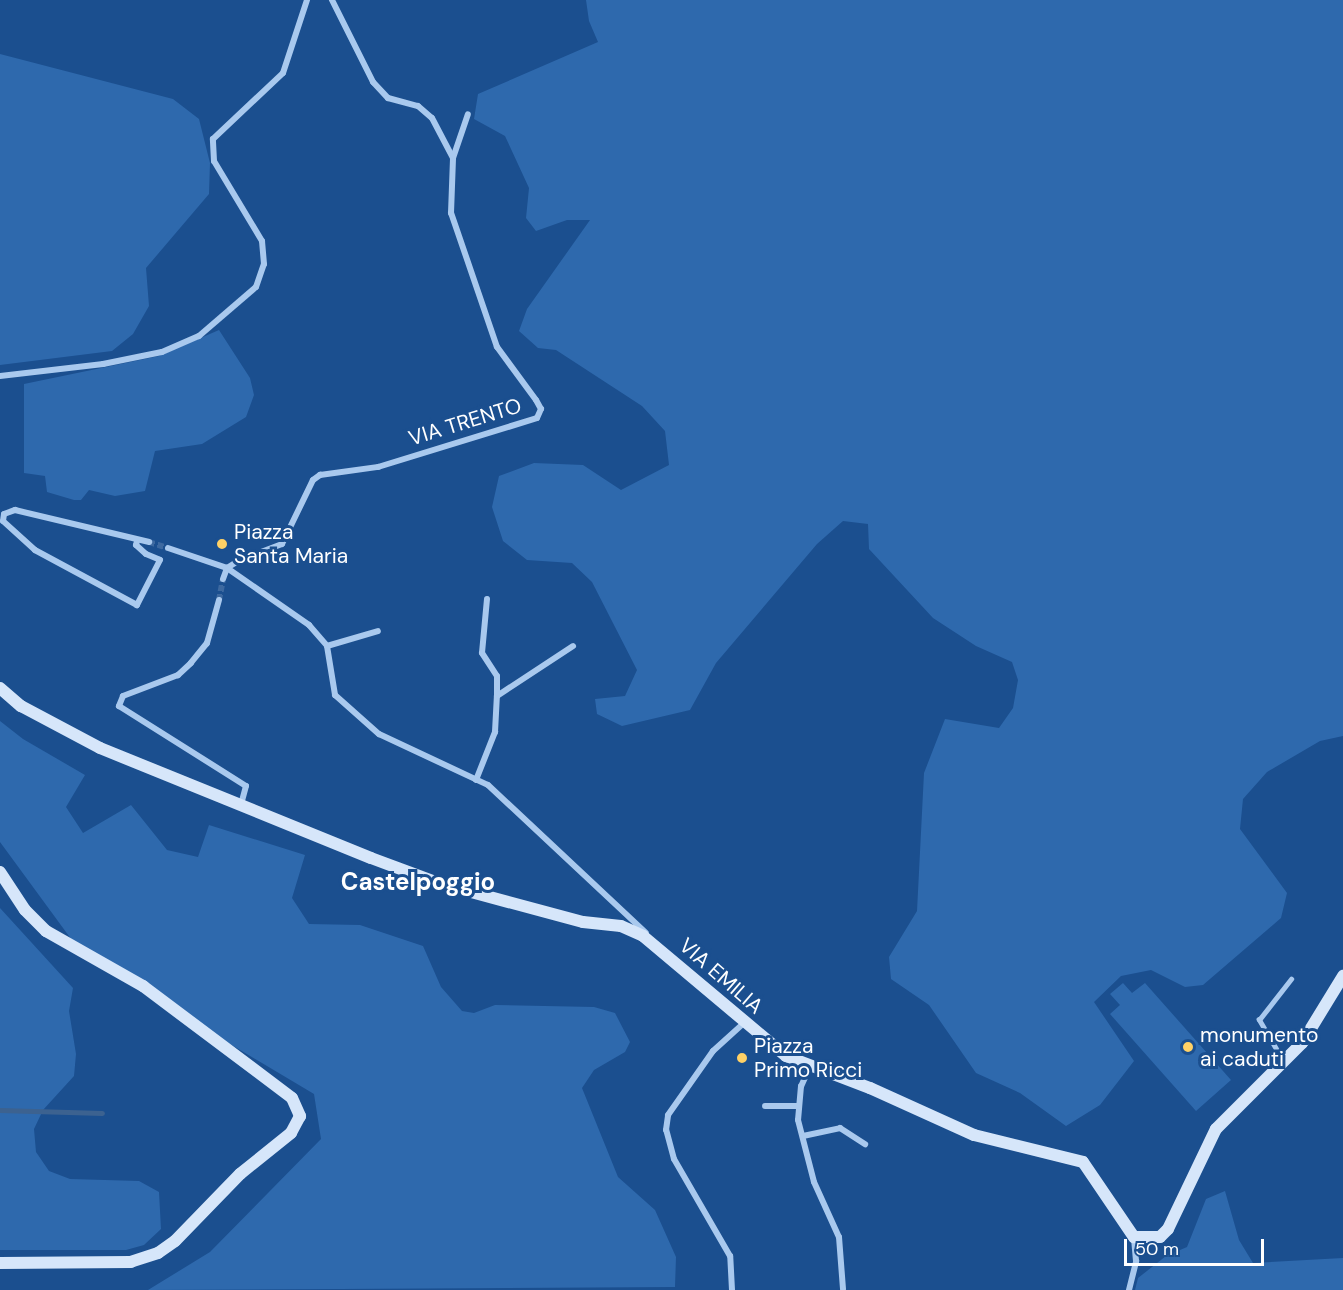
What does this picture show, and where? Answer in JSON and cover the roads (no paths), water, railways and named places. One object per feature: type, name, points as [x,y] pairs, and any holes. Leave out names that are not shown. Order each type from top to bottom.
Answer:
[{"type":"main road","name":"VIA EMILIA","points":[[0,688],[21,706],[100,748],[438,883],[583,922],[621,926],[672,958],[786,1056],[811,1064],[974,1135],[1083,1162],[1134,1237]]},
{"type":"main road","points":[[0,872],[25,910],[46,931],[143,986],[292,1098],[300,1116],[291,1133],[240,1174],[175,1241],[158,1254],[131,1262],[0,1263]]},
{"type":"main road","points":[[1134,1237],[1160,1237],[1168,1229],[1216,1129],[1302,1043],[1343,976]]},
{"type":"street","points":[[0,376],[103,364],[162,352],[199,336],[256,286],[264,264],[262,241],[214,161],[213,139],[283,73],[307,0]]},
{"type":"street","name":"VIA TRENTO","points":[[332,0],[373,82],[388,98],[418,106],[432,118],[453,158]]},
{"type":"street","name":"VIA TRENTO","points":[[230,570],[240,560],[282,544],[313,480],[320,475],[378,467],[537,418],[541,409],[536,400],[497,347],[451,213],[453,158],[468,114]]},
{"type":"street","points":[[137,541],[136,545],[146,554],[160,560],[136,605],[52,562],[3,521],[4,514],[15,510],[137,541],[149,542]]},
{"type":"street","points":[[168,548],[230,570],[285,607],[327,646],[333,692],[379,734],[477,780],[501,795],[672,958]]},
{"type":"street","points":[[223,579],[230,570]]},
{"type":"street","points":[[219,600],[207,643],[191,663],[178,675],[123,696],[119,706],[246,786],[241,806]]},
{"type":"street","points":[[477,780],[495,732],[497,696],[497,676],[483,653],[487,600]]},
{"type":"street","points":[[327,646],[378,631]]},
{"type":"street","points":[[497,696],[573,646]]},
{"type":"street","points":[[732,1290],[730,1256],[674,1159],[666,1130],[668,1115],[713,1051],[745,1022]]},
{"type":"street","points":[[811,1064],[797,1106],[814,1182],[839,1237],[843,1289]]},
{"type":"street","points":[[765,1106],[797,1106]]},
{"type":"street","points":[[803,1136],[840,1128],[865,1144]]},
{"type":"street","points":[[1129,1290],[1136,1261],[1134,1237]]},
{"type":"lane","points":[[1282,1061],[1259,1020],[1291,979]]},
{"type":"waterway","points":[[0,1110],[102,1113]]},
{"type":"tunnel","points":[[149,542],[168,548]]},
{"type":"tunnel","points":[[219,600],[223,579]]},
{"type":"place","name":"Piazza Santa Maria","points":[[222,544]]},
{"type":"place","name":"monumento ai caduti","points":[[1188,1047]]},
{"type":"place","name":"Piazza Primo Ricci","points":[[742,1058]]},
{"type":"district","name":"Castelpoggio","points":[[418,882]]}]
